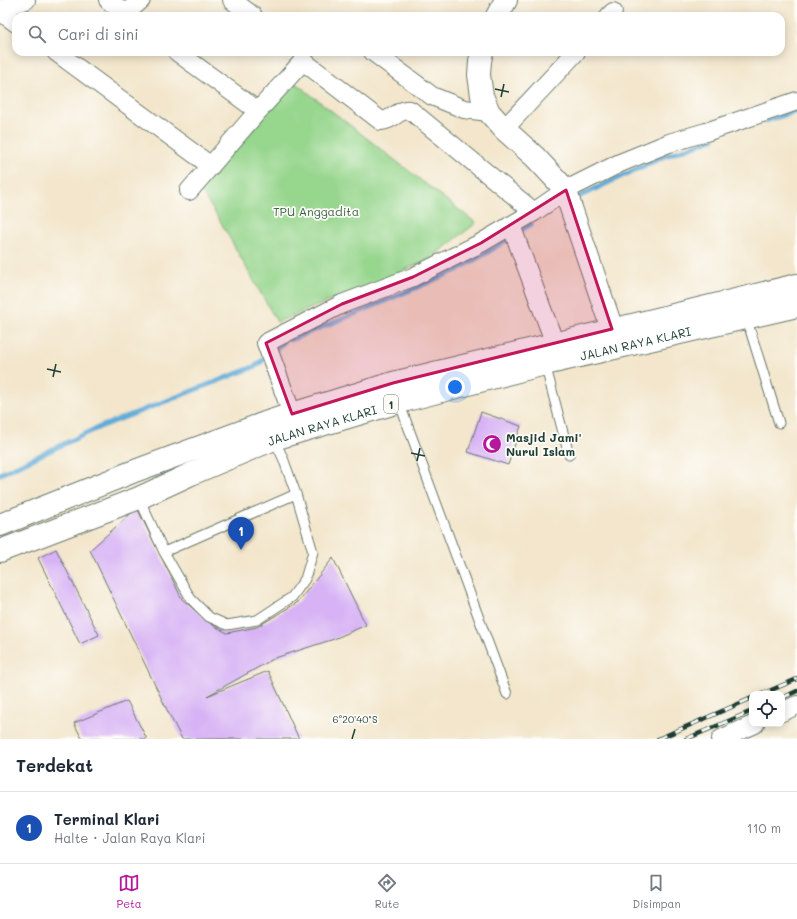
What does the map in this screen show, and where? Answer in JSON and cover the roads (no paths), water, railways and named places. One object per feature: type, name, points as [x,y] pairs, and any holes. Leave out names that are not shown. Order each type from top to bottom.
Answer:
[{"type":"main road","points":[[499,12],[506,0]]},
{"type":"main road","points":[[481,56],[479,75],[482,96],[489,112],[504,129],[535,157],[568,197],[612,329]]},
{"type":"main road","name":"JALAN RAYA KLARI","points":[[0,551],[139,498],[191,474],[270,431],[292,414],[393,383],[797,285]]},
{"type":"main road","name":"JALAN RAYA KLARI","points":[[0,525],[132,472],[270,431],[399,402],[546,364],[746,317],[796,310]]},
{"type":"street","points":[[12,20],[0,10],[26,0]]},
{"type":"street","points":[[108,0],[122,12]]},
{"type":"street","points":[[129,12],[141,0]]},
{"type":"street","points":[[232,0],[248,12]]},
{"type":"street","points":[[61,56],[211,166]]},
{"type":"street","points":[[182,56],[258,111]]},
{"type":"street","points":[[379,56],[432,96],[464,109],[489,112]]},
{"type":"street","points":[[504,129],[572,56]]},
{"type":"street","points":[[189,191],[302,57],[381,121],[386,121],[406,109],[410,110],[534,212]]},
{"type":"street","points":[[292,414],[266,342],[335,307],[413,277],[481,243],[513,231],[534,212],[568,197],[620,163],[669,143],[797,102]]},
{"type":"street","points":[[513,231],[555,344]]},
{"type":"street","points":[[785,711],[797,705]]},
{"type":"street","points":[[721,739],[749,727]]},
{"type":"lane","points":[[746,317],[779,423]]},
{"type":"lane","points":[[546,364],[569,455]]},
{"type":"lane","points":[[399,402],[507,694]]},
{"type":"lane","points":[[139,498],[164,552],[191,599],[209,617],[227,625],[257,620],[292,597],[305,579],[312,552],[296,494],[283,458],[270,431]]},
{"type":"lane","points":[[164,552],[296,494]]},
{"type":"waterway","points":[[765,121],[797,111]]},
{"type":"waterway","points":[[574,199],[660,158],[713,139]]},
{"type":"waterway","points":[[290,340],[457,270],[531,224]]},
{"type":"waterway","points":[[0,474],[100,427],[256,366],[283,343]]},
{"type":"railway","points":[[769,691],[797,679]]},
{"type":"railway","points":[[785,697],[797,691]]},
{"type":"railway","points":[[658,739],[749,699]]},
{"type":"railway","points":[[686,739],[749,712]]},
{"type":"place","name":"Masjid Jami' Nurul Islam","points":[[492,444]]},
{"type":"place","name":"Terminal Klari","points":[[241,550]]},
{"type":"park label","name":"TPU Anggadita","points":[[316,211]]}]
